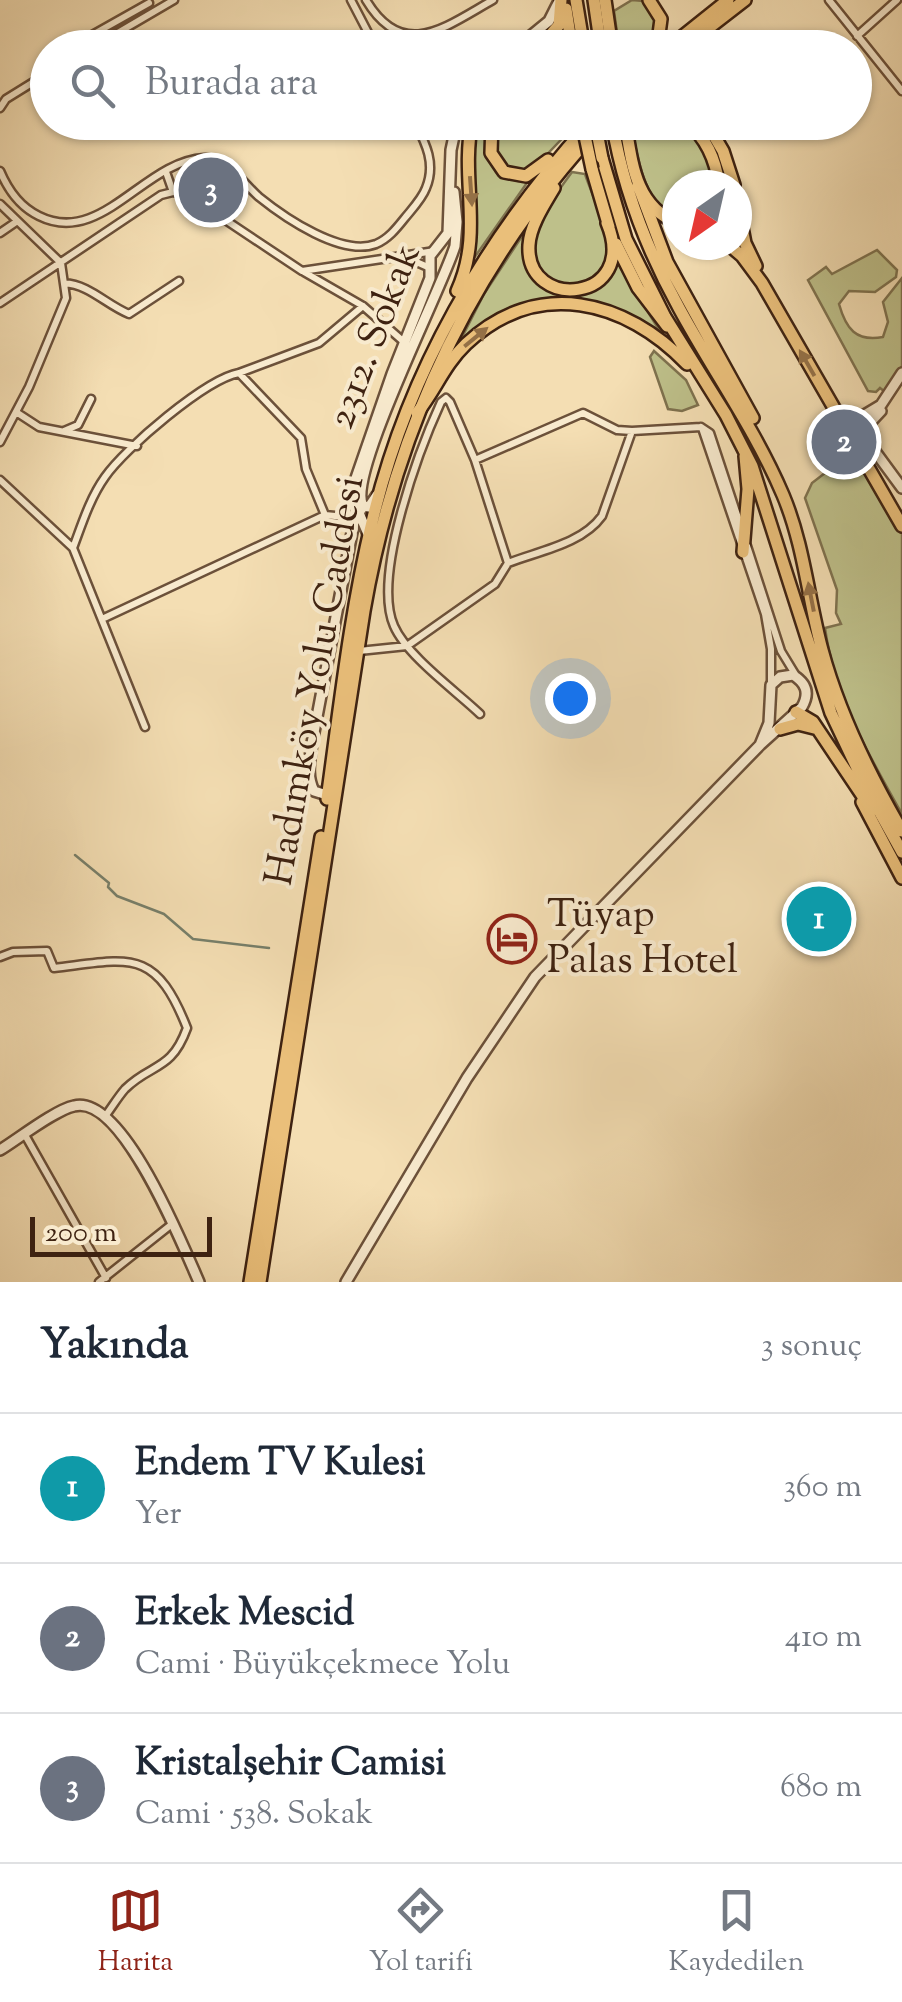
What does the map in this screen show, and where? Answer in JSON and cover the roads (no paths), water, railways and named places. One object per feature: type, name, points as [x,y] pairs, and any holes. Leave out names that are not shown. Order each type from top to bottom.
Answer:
[{"type":"main road","points":[[554,30],[558,25],[561,0]]},
{"type":"main road","points":[[561,0],[568,30]]},
{"type":"main road","points":[[576,0],[581,30]]},
{"type":"main road","points":[[594,0],[598,30]]},
{"type":"main road","points":[[605,0],[609,30]]},
{"type":"main road","points":[[608,25],[615,0]]},
{"type":"main road","points":[[650,0],[662,19],[660,30]]},
{"type":"main road","points":[[690,30],[728,0]]},
{"type":"main road","points":[[705,30],[746,0]]},
{"type":"main road","points":[[709,30],[719,19]]},
{"type":"main road","points":[[435,348],[468,259],[473,221],[469,140]]},
{"type":"main road","points":[[491,140],[491,154],[498,167],[511,176],[526,176],[574,140]]},
{"type":"main road","name":"Hadımköy Yolu Caddesi","points":[[250,1282],[328,795],[349,637],[380,489],[435,348],[467,287],[502,231],[574,140]]},
{"type":"main road","points":[[586,140],[592,169],[607,222],[614,255],[598,282],[568,291],[539,276],[530,257],[530,239],[570,159],[587,140]]},
{"type":"main road","points":[[597,140],[626,239],[676,334],[744,447],[762,489],[811,656],[857,791],[896,831]]},
{"type":"main road","points":[[615,140],[631,199],[654,260],[752,432],[787,505]]},
{"type":"main road","points":[[629,140],[638,184],[668,262],[778,468],[803,555],[827,668],[902,852]]},
{"type":"main road","points":[[703,140],[716,170]]},
{"type":"main road","points":[[717,140],[729,170]]},
{"type":"main road","name":"Hadımköy Yolu Caddesi","points":[[261,1282],[358,651],[384,514],[417,414],[446,347],[480,284],[530,209],[570,159]]},
{"type":"main road","points":[[638,184],[652,208],[662,214]]},
{"type":"main road","points":[[607,222],[638,288],[676,334]]},
{"type":"main road","points":[[752,258],[772,302]]},
{"type":"main road","points":[[745,260],[841,424],[863,425],[865,463],[902,526]]},
{"type":"main road","points":[[417,414],[441,373],[468,342],[513,314],[551,305],[583,304],[628,317],[658,336],[709,386]]},
{"type":"main road","points":[[742,552],[748,489],[744,447]]},
{"type":"main road","points":[[795,713],[813,722],[822,735],[857,791],[902,878]]},
{"type":"main road","points":[[780,729],[804,724],[822,735]]},
{"type":"main road","points":[[840,736],[896,831]]},
{"type":"street","points":[[123,30],[174,0]]},
{"type":"street","points":[[350,0],[366,30]]},
{"type":"street","points":[[366,0],[391,30]]},
{"type":"street","points":[[437,30],[493,0]]},
{"type":"street","points":[[538,30],[549,21],[561,0]]},
{"type":"street","points":[[828,0],[852,30]]},
{"type":"street","points":[[864,30],[897,0]]},
{"type":"street","points":[[99,30],[144,3],[150,14]]},
{"type":"street","points":[[872,54],[902,91]]},
{"type":"street","points":[[0,108],[6,98],[30,84]]},
{"type":"street","points":[[0,171],[12,194],[31,212],[63,224],[79,224],[166,172],[206,158],[216,160],[272,206],[306,227],[344,245],[372,246],[391,234],[426,189],[430,153],[424,140]]},
{"type":"street","name":"2312. Sokak","points":[[368,536],[352,493],[431,269],[430,256],[448,233],[453,140]]},
{"type":"street","points":[[166,172],[172,192]]},
{"type":"street","name":"2312. Sokak","points":[[328,795],[314,791],[308,775],[359,512],[359,490],[380,429],[448,266],[457,222],[450,180]]},
{"type":"street","points":[[0,303],[161,195],[172,192],[188,195],[302,271],[364,306],[405,343]]},
{"type":"street","points":[[0,204],[61,263],[66,298],[0,442]]},
{"type":"street","points":[[0,233],[16,222]]},
{"type":"street","points":[[302,271],[435,251],[446,254],[448,266],[431,269],[404,257]]},
{"type":"street","points":[[64,283],[82,285],[113,308],[129,314],[179,281]]},
{"type":"street","points":[[73,548],[106,474],[172,413],[224,376],[319,343],[364,306]]},
{"type":"street","points":[[239,373],[302,438],[306,469],[325,515]]},
{"type":"street","points":[[863,425],[902,377]]},
{"type":"street","points":[[63,432],[78,425],[91,398]]},
{"type":"street","points":[[480,714],[407,646],[394,626],[389,606],[398,521],[429,427],[440,402],[446,398],[475,460],[508,563]]},
{"type":"street","points":[[16,412],[39,427],[137,446]]},
{"type":"street","points":[[346,1282],[467,1078],[534,977],[780,729],[807,694],[780,651],[734,500],[710,433],[702,427],[632,432],[617,430],[583,413],[475,460]]},
{"type":"street","points":[[841,424],[863,425]]},
{"type":"street","points":[[863,425],[902,484]]},
{"type":"street","points":[[702,427],[742,552],[758,586],[770,640],[769,722],[760,745]]},
{"type":"street","points":[[358,651],[407,646],[495,584],[508,563],[582,534],[596,524],[632,432]]},
{"type":"street","points":[[0,480],[73,548],[146,727]]},
{"type":"street","name":"2312. Sokak","points":[[359,512],[369,507],[380,489]]},
{"type":"street","points":[[723,498],[734,500]]},
{"type":"street","points":[[102,620],[325,515],[359,512]]},
{"type":"street","points":[[770,685],[786,676],[799,679]]},
{"type":"street","points":[[770,703],[795,713]]},
{"type":"street","points":[[0,957],[13,952],[46,951],[54,968],[134,961],[151,969],[169,991],[188,1028],[181,1046],[160,1068],[126,1088],[106,1116]]},
{"type":"street","points":[[0,1150],[72,1106],[88,1105],[106,1116],[120,1130],[162,1201],[200,1282]]},
{"type":"street","points":[[25,1135],[103,1280],[172,1224]]},
{"type":"waterway","points":[[75,855],[109,883],[117,896],[164,914],[193,939],[269,948]]},
{"type":"place","name":"Kristalşehir Camisi","points":[[211,190]]},
{"type":"place","name":"Erkek Mescid","points":[[844,442]]},
{"type":"place","name":"Endem TV Kulesi","points":[[819,919]]},
{"type":"place","name":"Tüyap Palas Hotel","points":[[512,939]]}]
